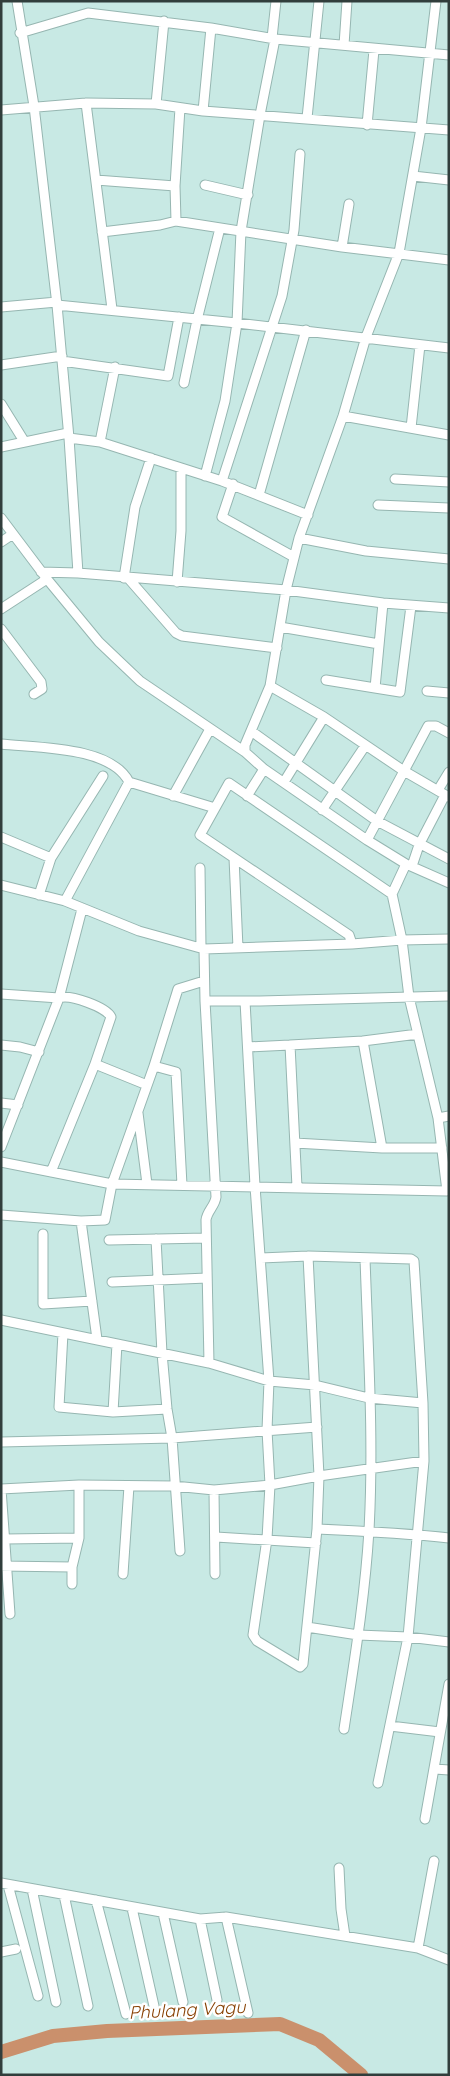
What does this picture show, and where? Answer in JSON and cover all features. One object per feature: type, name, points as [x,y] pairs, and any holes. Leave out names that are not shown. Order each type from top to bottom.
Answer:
[{"type":"street","points":[[17,1],[20,33],[34,106],[57,303],[78,573]]},
{"type":"street","points":[[205,476],[225,401],[237,323],[241,231],[274,38],[276,1]]},
{"type":"street","points":[[307,118],[319,1]]},
{"type":"street","points":[[344,45],[347,1]]},
{"type":"street","points":[[245,752],[245,745],[270,686],[286,590],[294,557],[343,416],[366,337],[399,253],[421,128],[436,1]]},
{"type":"street","points":[[20,33],[88,13],[164,21],[274,38],[374,50],[449,55]]},
{"type":"street","points":[[156,104],[164,21]]},
{"type":"street","points":[[203,110],[211,28]]},
{"type":"street","points":[[367,125],[374,50]]},
{"type":"street","points":[[86,103],[112,309]]},
{"type":"street","points":[[1,110],[86,103],[156,104],[180,108],[307,118],[367,125],[449,130]]},
{"type":"street","points":[[176,221],[175,186],[180,108]]},
{"type":"street","points":[[222,480],[282,296],[292,239],[300,154]]},
{"type":"street","points":[[413,176],[449,180]]},
{"type":"street","points":[[96,180],[175,186]]},
{"type":"street","points":[[205,185],[248,195]]},
{"type":"street","points":[[342,247],[349,204]]},
{"type":"street","points":[[102,232],[160,226],[176,221],[342,247],[449,260]]},
{"type":"street","points":[[184,383],[197,320],[220,228]]},
{"type":"street","points":[[1,307],[57,303],[197,320],[273,326],[449,348]]},
{"type":"street","points":[[1,365],[62,358],[168,376],[179,317]]},
{"type":"street","points":[[259,495],[306,330]]},
{"type":"street","points":[[411,428],[420,345]]},
{"type":"street","points":[[100,442],[115,367]]},
{"type":"street","points":[[1,404],[24,441]]},
{"type":"street","points":[[343,416],[449,435]]},
{"type":"street","points":[[1,447],[24,441],[68,436],[100,442],[222,480],[308,515]]},
{"type":"street","points":[[151,458],[135,507],[126,578],[176,633],[182,636],[277,648]]},
{"type":"street","points":[[177,582],[182,531],[181,468]]},
{"type":"street","points":[[395,479],[449,482]]},
{"type":"street","points":[[233,484],[222,517],[294,557]]},
{"type":"street","points":[[378,505],[449,508]]},
{"type":"street","points":[[1,518],[44,575],[99,642],[140,681],[245,752],[264,769],[367,840],[409,865],[449,883]]},
{"type":"street","points":[[1,542],[13,534]]},
{"type":"street","points":[[300,538],[366,551],[449,559]]},
{"type":"street","points":[[1,609],[44,575],[78,573],[286,590],[383,603],[449,608]]},
{"type":"street","points":[[375,688],[383,603]]},
{"type":"street","points":[[326,680],[400,692],[411,606]]},
{"type":"street","points":[[280,628],[379,644]]},
{"type":"street","points":[[1,630],[41,682],[42,689],[34,694]]},
{"type":"street","points":[[270,686],[324,717],[365,746],[444,794]]},
{"type":"street","points":[[427,692],[449,693]]},
{"type":"street","points":[[284,782],[324,717]]},
{"type":"street","points":[[367,840],[428,726],[432,724],[449,733]]},
{"type":"street","points":[[173,796],[210,729]]},
{"type":"street","points":[[251,731],[377,821],[419,845],[449,859]]},
{"type":"street","points":[[1,744],[85,754],[110,762],[121,770],[129,782],[215,808]]},
{"type":"street","points":[[322,810],[365,746]]},
{"type":"street","points":[[247,796],[264,769]]},
{"type":"street","points":[[1,1162],[112,1184],[447,1191],[438,1118],[409,997],[402,940],[392,894],[409,865],[444,794],[449,772]]},
{"type":"street","points":[[39,894],[51,858],[103,776]]},
{"type":"street","points":[[65,901],[129,782]]},
{"type":"street","points":[[352,944],[349,935],[200,835],[229,783],[392,894]]},
{"type":"street","points":[[1,837],[51,858]]},
{"type":"street","points":[[234,858],[238,948]]},
{"type":"street","points":[[200,868],[215,1185],[215,1201],[207,1214],[206,1238],[209,1363]]},
{"type":"street","points":[[1,885],[65,901],[139,931],[203,949],[449,939]]},
{"type":"street","points":[[1,1147],[39,1052],[58,998],[82,909]]},
{"type":"street","points":[[1,1215],[105,1220],[112,1184],[154,1066],[178,989],[204,981]]},
{"type":"street","points":[[1,994],[58,998],[66,996],[104,1008],[111,1017],[95,1064],[51,1172]]},
{"type":"street","points":[[205,1001],[449,996]]},
{"type":"street","points":[[245,1001],[255,1186],[269,1381],[270,1485],[267,1539],[253,1635],[254,1639],[300,1667],[304,1664],[316,1543],[319,1476],[308,1256]]},
{"type":"street","points":[[248,1047],[363,1041],[418,1034]]},
{"type":"street","points":[[363,1041],[382,1148]]},
{"type":"street","points":[[1,1045],[39,1052]]},
{"type":"street","points":[[290,1045],[297,1187]]},
{"type":"street","points":[[95,1064],[147,1085]]},
{"type":"street","points":[[154,1066],[176,1072],[182,1185]]},
{"type":"street","points":[[1,1103],[18,1105]]},
{"type":"street","points":[[138,1111],[147,1184]]},
{"type":"street","points":[[438,1118],[449,1116]]},
{"type":"street","points":[[295,1143],[382,1148],[442,1148]]},
{"type":"street","points":[[81,1220],[97,1339]]},
{"type":"street","points":[[43,1234],[41,1302],[43,1304],[92,1301]]},
{"type":"street","points":[[109,1240],[206,1238]]},
{"type":"street","points":[[156,1239],[162,1353],[167,1409],[172,1438],[180,1551]]},
{"type":"street","points":[[261,1258],[308,1256],[411,1259],[415,1264],[423,1403],[424,1461],[419,1534],[408,1637],[378,1783]]},
{"type":"street","points":[[344,1729],[358,1635],[369,1531],[371,1468],[365,1258]]},
{"type":"street","points":[[112,1282],[207,1278]]},
{"type":"street","points":[[1,1320],[209,1363],[269,1381],[315,1385],[369,1398],[423,1403]]},
{"type":"street","points":[[63,1333],[59,1407],[113,1412],[167,1409]]},
{"type":"street","points":[[113,1412],[117,1344]]},
{"type":"street","points":[[1,1442],[172,1438],[317,1427]]},
{"type":"street","points":[[10,1614],[4,1566],[5,1539],[1,1489],[79,1485],[174,1486],[214,1490],[270,1485],[424,1461]]},
{"type":"street","points":[[72,1584],[72,1567],[79,1538],[79,1485]]},
{"type":"street","points":[[123,1574],[129,1486]]},
{"type":"street","points":[[214,1490],[215,1574]]},
{"type":"street","points":[[317,1529],[419,1534],[449,1538]]},
{"type":"street","points":[[216,1537],[316,1543]]},
{"type":"street","points":[[5,1539],[79,1538]]},
{"type":"street","points":[[4,1566],[72,1567]]},
{"type":"street","points":[[307,1627],[358,1635],[408,1637],[449,1642]]},
{"type":"street","points":[[425,1819],[449,1684]]},
{"type":"street","points":[[390,1726],[440,1732]]},
{"type":"street","points":[[435,1769],[449,1770]]},
{"type":"street","points":[[418,1948],[434,1861]]},
{"type":"street","points":[[339,1868],[341,1909],[345,1936]]},
{"type":"street","points":[[38,1996],[5,1884],[200,1920],[226,1917],[418,1948],[449,1960]]},
{"type":"street","points":[[32,1889],[56,2002]]},
{"type":"street","points":[[64,1895],[88,2006]]},
{"type":"street","points":[[96,1900],[126,2014]]},
{"type":"street","points":[[132,1908],[154,2006]]},
{"type":"street","points":[[163,1913],[183,2002]]},
{"type":"street","points":[[226,1917],[248,2012]]},
{"type":"street","points":[[200,1920],[217,2000]]},
{"type":"street","points":[[1,1952],[16,1950]]},
{"type":"waterway","name":"Phulang Vagu","points":[[1,2052],[53,2036],[107,2031],[280,2024],[319,2040],[361,2075]]}]
